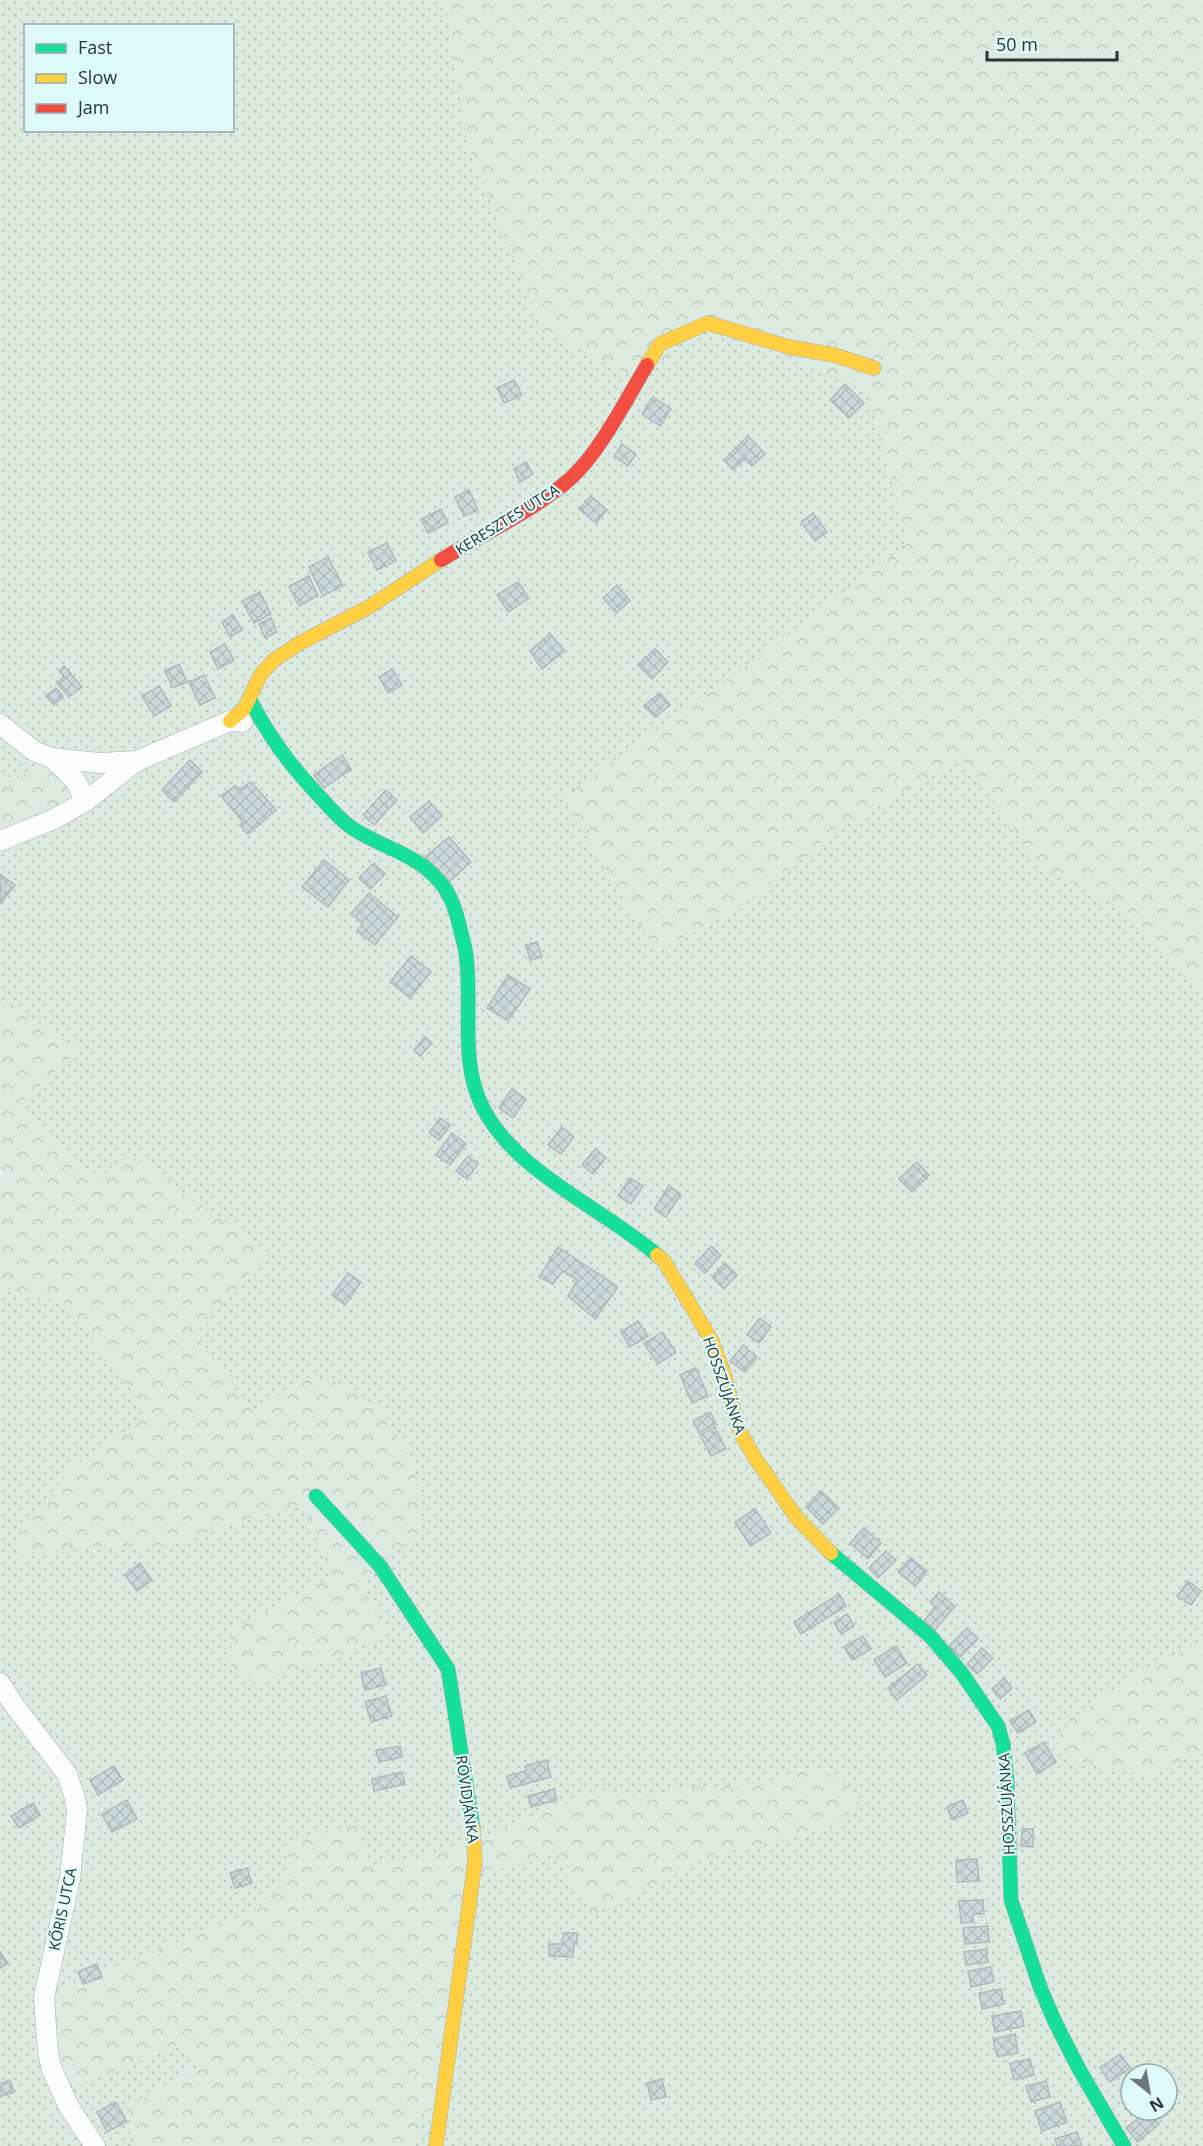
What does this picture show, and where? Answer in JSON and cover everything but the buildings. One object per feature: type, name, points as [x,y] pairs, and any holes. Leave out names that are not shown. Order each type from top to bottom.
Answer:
[{"type":"street","name":"KERESZTES UTCA","points":[[0,724],[34,751],[52,758],[99,763],[137,761],[230,721],[244,709],[261,674],[274,660],[300,643],[369,607],[543,499],[571,478],[594,451],[660,344],[708,323],[789,347],[834,356],[874,368]]},
{"type":"street","points":[[249,698],[262,724]]},
{"type":"street","name":"KERESZTES UTCA","points":[[230,721],[262,724]]},
{"type":"street","name":"HOSSZÚJÁNKA","points":[[262,724],[290,765],[344,822],[425,867],[451,900],[466,955],[470,1073],[482,1107],[500,1133],[523,1159],[664,1261],[712,1341],[724,1374],[739,1430],[747,1446],[797,1518],[822,1546],[930,1636],[961,1672],[990,1712],[998,1726],[1003,1744],[1007,1779],[1011,1900],[1040,1987],[1055,2022],[1079,2069],[1124,2146]]},
{"type":"street","points":[[52,758],[75,780],[86,801]]},
{"type":"street","points":[[0,841],[54,819],[86,801],[137,761]]},
{"type":"street","name":"RÖVIDJÁNKA","points":[[316,1496],[380,1566],[448,1669],[473,1825],[475,1862],[436,2146]]},
{"type":"street","name":"KŐRIS UTCA","points":[[0,1683],[66,1774],[75,1798],[77,1810],[70,1879],[44,1997],[48,2053],[52,2070],[69,2107],[95,2146]]},
{"type":"green space","points":[[0,0],[445,0],[467,142],[698,325],[775,352],[868,391],[909,543],[754,660],[656,951],[740,908],[841,827],[962,758],[1041,866],[1122,908],[1203,990],[1203,1641],[1145,1669],[1070,1719],[1057,1741],[1151,1777],[1203,1748],[1203,2146],[416,2146],[421,2114],[457,2087],[468,1877],[554,1854],[594,1914],[716,1854],[797,1836],[830,1826],[861,1806],[813,1767],[765,1784],[691,1787],[637,1799],[601,1787],[461,1846],[373,1866],[287,1842],[291,1875],[255,1911],[44,1996],[67,2091],[181,2042],[201,2067],[129,2105],[131,2146],[0,2146],[0,1290],[62,1300],[150,1414],[72,1468],[15,1557],[45,1555],[99,1545],[160,1547],[302,1503],[332,1576],[232,1630],[361,1580],[415,1463],[379,1408],[332,1380],[254,1415],[196,1335],[267,1252],[99,1179],[16,1108],[10,1004],[0,1007],[0,854],[7,853],[69,813],[45,765],[19,776],[0,779]]},
{"type":"green space","points":[[445,0],[1203,0],[1203,990],[1122,908],[1041,866],[962,758],[841,827],[740,908],[656,951],[563,797],[754,660],[909,542],[868,391],[775,352],[699,325],[644,381],[543,332],[467,142]]},
{"type":"green space","points":[[45,765],[68,781],[70,813],[7,853],[0,854],[0,779],[19,776]]},
{"type":"green space","points":[[10,1004],[79,1049],[16,1108],[99,1179],[128,1152],[267,1252],[196,1335],[254,1414],[300,1380],[332,1380],[379,1408],[415,1463],[422,1531],[361,1580],[386,1634],[349,1653],[256,1683],[230,1666],[232,1630],[332,1576],[302,1503],[160,1547],[99,1545],[45,1555],[15,1557],[27,1520],[72,1468],[150,1414],[62,1300],[0,1290],[0,1178],[6,1176],[0,1168],[0,1007]]},
{"type":"green space","points":[[1203,1641],[1203,1748],[1151,1777],[1078,1762],[1057,1741],[1070,1719],[1145,1669]]},
{"type":"green space","points":[[813,1767],[845,1780],[862,1806],[830,1826],[797,1836],[716,1854],[594,1914],[554,1854],[468,1877],[457,2087],[421,2114],[416,2146],[131,2146],[129,2105],[201,2068],[181,2042],[67,2091],[43,1996],[255,1911],[291,1875],[286,1842],[355,1824],[373,1866],[461,1846],[601,1787],[637,1799],[691,1787],[765,1784]]},
{"type":"traffic: fast","points":[[249,698],[272,738],[309,785],[339,818],[365,836],[426,868],[446,890],[453,903],[466,954],[471,1070],[482,1106],[496,1129],[515,1151],[537,1170],[657,1255]]},
{"type":"traffic: fast","points":[[316,1496],[380,1566],[448,1669],[473,1828]]},
{"type":"traffic: fast","points":[[831,1553],[930,1636],[961,1672],[998,1726],[1003,1744],[1007,1779],[1011,1900],[1040,1987],[1055,2022],[1079,2069],[1124,2146]]},
{"type":"traffic: slow","points":[[647,365],[660,344],[708,323],[789,347],[834,355],[874,368]]},
{"type":"traffic: slow","points":[[230,721],[244,709],[261,674],[274,660],[300,643],[369,607],[441,560]]},
{"type":"traffic: slow","points":[[657,1255],[664,1261],[712,1341],[724,1374],[739,1430],[755,1458],[797,1518],[831,1553]]},
{"type":"traffic: slow","points":[[436,2146],[475,1862],[473,1828]]},
{"type":"traffic: jam","points":[[441,560],[540,502],[570,479],[592,455],[647,365]]}]
